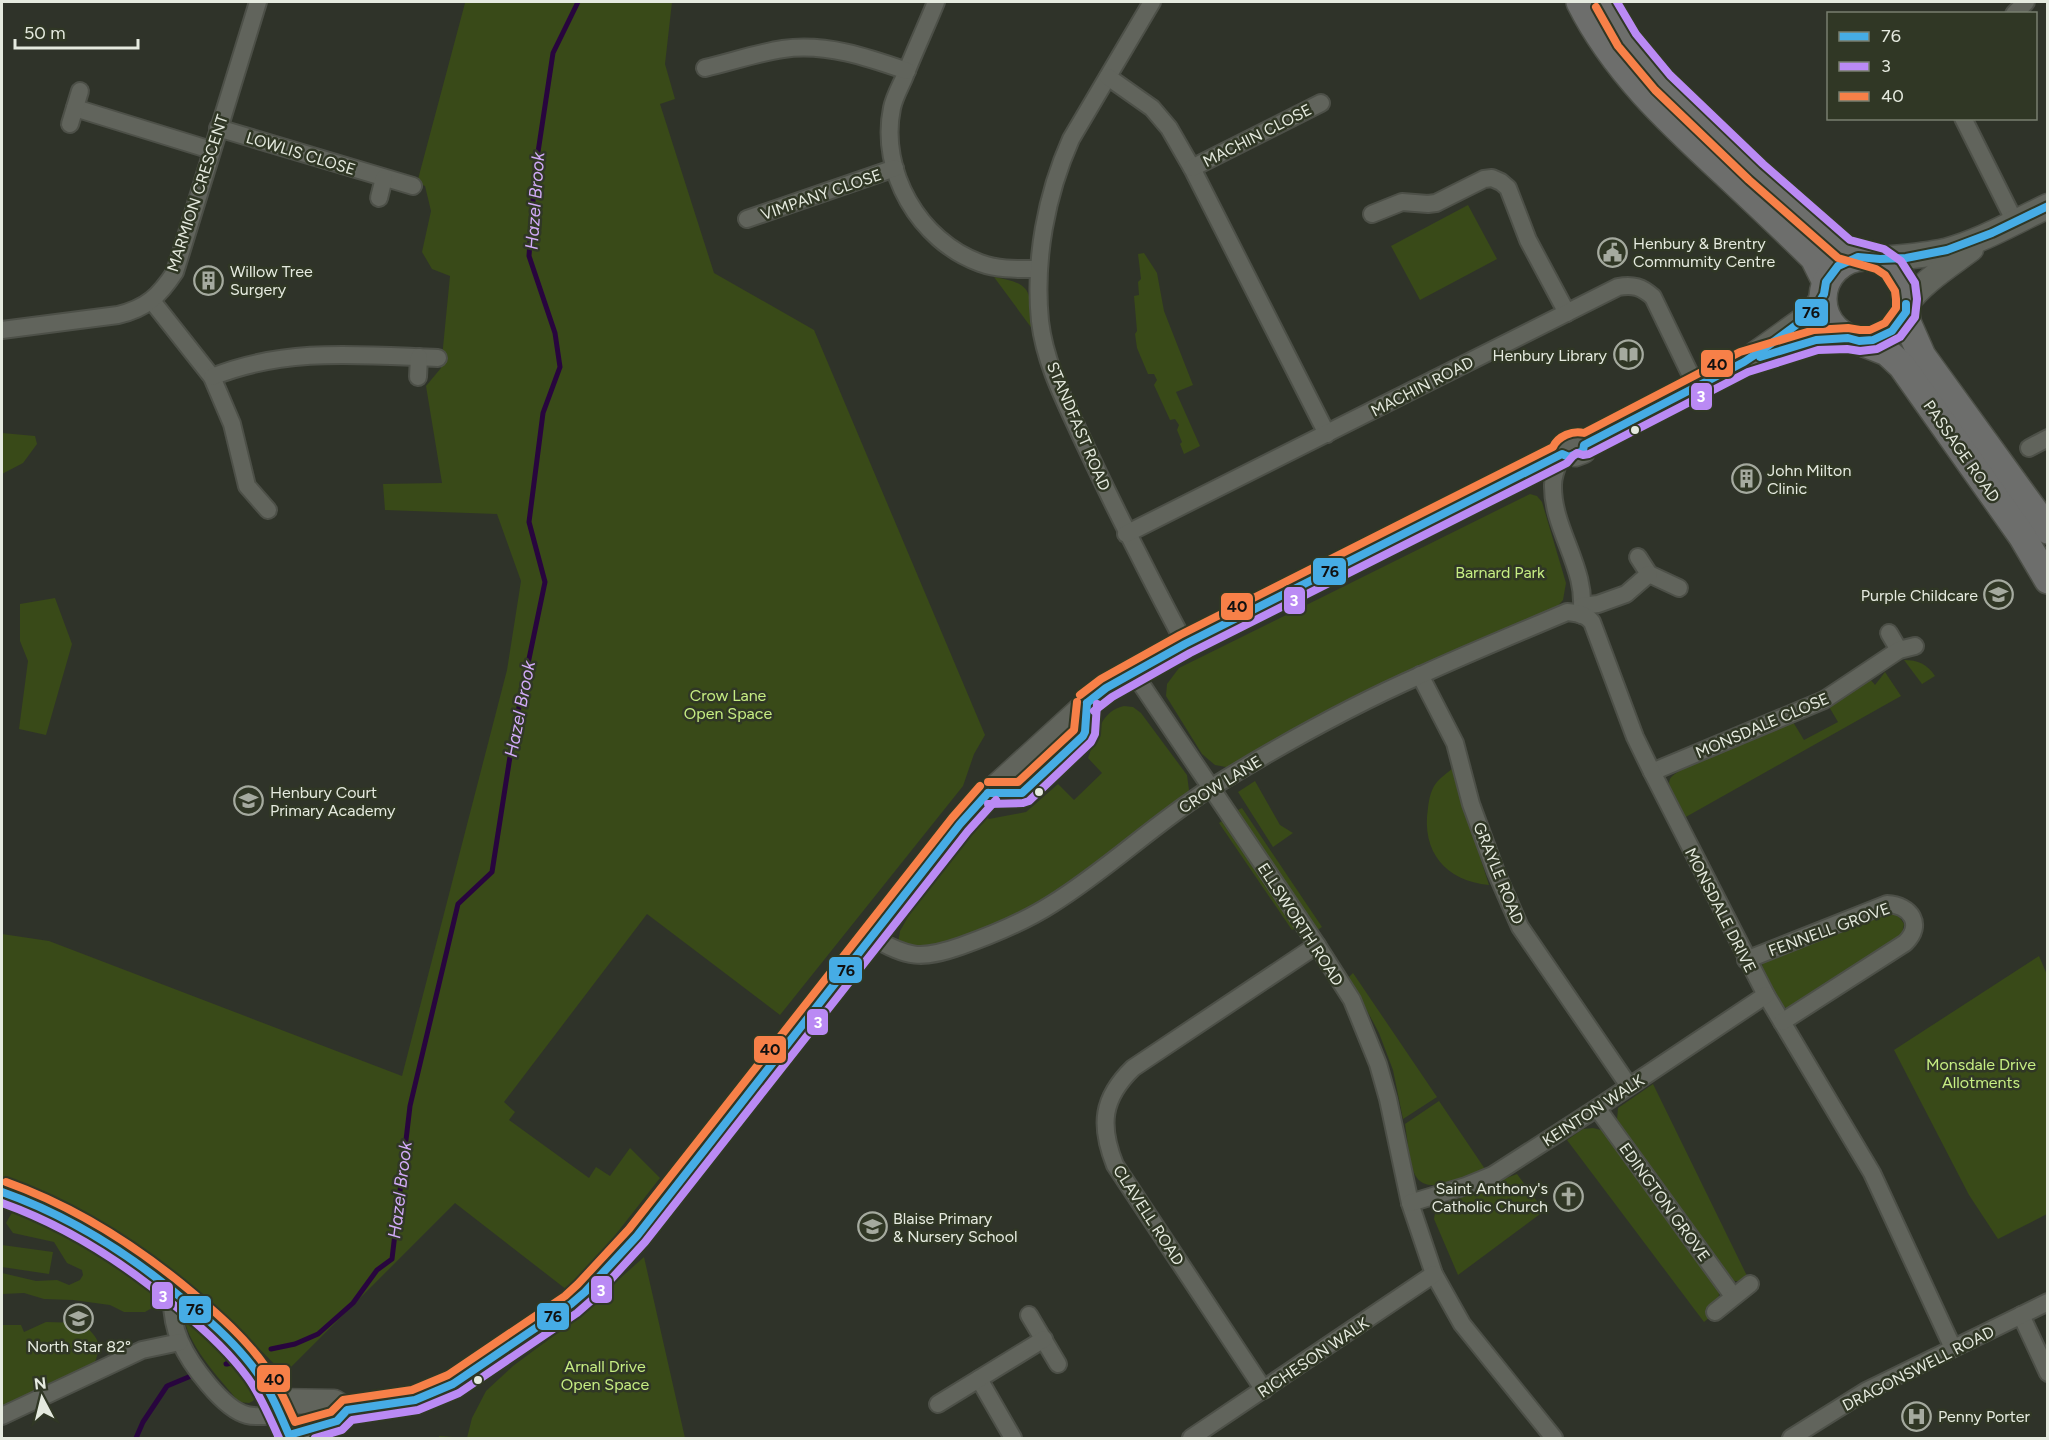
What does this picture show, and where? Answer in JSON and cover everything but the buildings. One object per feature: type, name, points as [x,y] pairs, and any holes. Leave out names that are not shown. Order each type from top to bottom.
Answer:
[{"type":"main road","points":[[1586,6],[1627,40],[1662,82],[1771,185],[1845,250],[1875,258],[1899,274],[1905,287],[1906,308],[1892,331],[1873,340],[1853,339],[1836,330],[1829,321],[1822,302],[1825,288],[1838,266],[1858,257],[1875,258]]},
{"type":"main road","points":[[1586,6],[1620,67],[1647,99],[1814,258],[1821,269],[1825,288]]},
{"type":"main road","name":"PASSAGE ROAD","points":[[1906,308],[1907,322],[1922,356],[2048,530]]},
{"type":"main road","name":"PASSAGE ROAD","points":[[1853,339],[1887,352],[1902,366],[2022,536],[2048,580]]},
{"type":"street","name":"MARMION CRESCENT","points":[[2,330],[118,315],[136,310],[152,301],[163,290],[175,272],[258,2]]},
{"type":"street","points":[[936,2],[892,107],[891,147],[903,191],[927,229],[944,243],[980,263],[1006,269],[1039,269]]},
{"type":"street","name":"STANDFAST ROAD","points":[[1152,2],[1071,139],[1063,157],[1045,222],[1039,269],[1041,322],[1054,376],[1126,534],[1185,644]]},
{"type":"street","points":[[705,68],[783,50],[803,48],[852,53],[907,71]]},
{"type":"street","points":[[1108,77],[1152,108],[1170,128],[1327,434]]},
{"type":"street","points":[[80,91],[73,116],[211,150]]},
{"type":"street","name":"MACHIN CLOSE","points":[[1192,168],[1321,103]]},
{"type":"street","points":[[1964,120],[2015,222]]},
{"type":"street","name":"LOWLIS CLOSE","points":[[218,128],[413,186]]},
{"type":"street","name":"VIMPANY CLOSE","points":[[747,219],[896,168]]},
{"type":"street","points":[[379,198],[384,178]]},
{"type":"street","points":[[1372,214],[1402,202],[1428,204],[1436,202],[1484,179],[1492,178],[1501,182],[1508,188],[1528,240],[1567,313]]},
{"type":"street","points":[[1875,258],[1914,257],[1947,250],[1992,233],[2048,206]]},
{"type":"street","points":[[1906,308],[1916,291],[1926,282],[1992,233]]},
{"type":"street","name":"MACHIN ROAD","points":[[1126,534],[1618,287],[1635,286],[1645,290],[1653,297],[1696,386]]},
{"type":"street","points":[[283,1422],[334,1402],[347,1410],[394,1404],[435,1394],[534,1331],[585,1292],[637,1236],[960,824],[988,793],[1106,688],[1185,644],[1562,454],[1564,448],[1577,442],[1584,445],[1744,362],[1807,317],[1817,306],[1825,288]]},
{"type":"street","points":[[152,301],[212,377],[232,424],[247,486],[268,510]]},
{"type":"street","points":[[1744,362],[1816,340],[1853,339]]},
{"type":"street","points":[[212,377],[253,364],[312,355],[351,353],[438,358]]},
{"type":"street","points":[[418,377],[419,357]]},
{"type":"street","points":[[2029,448],[2048,438]]},
{"type":"street","name":"MONSDALE DRIVE","points":[[1562,454],[1552,482],[1556,513],[1581,587],[1582,610],[1592,622],[1635,737],[1746,960],[1872,1173],[1953,1348]]},
{"type":"street","points":[[1638,557],[1649,574],[1679,588]]},
{"type":"street","name":"CROW LANE","points":[[872,937],[909,955],[926,955],[962,946],[998,931],[1052,904],[1079,886],[1161,822],[1210,789],[1350,709],[1420,675],[1567,612],[1582,610],[1626,594],[1649,574]]},
{"type":"street","name":"MONSDALE CLOSE","points":[[1652,772],[1824,700],[1907,648],[1889,633]]},
{"type":"street","name":"ELLSWORTH ROAD","points":[[1133,672],[1352,1000],[1378,1064],[1410,1203],[1434,1274],[1462,1324],[1554,1438]]},
{"type":"street","name":"GRAYLE ROAD","points":[[1420,675],[1455,743],[1471,804],[1496,872],[1520,927],[1629,1086]]},
{"type":"street","name":"FENNELL GROVE","points":[[1746,960],[1887,904],[1897,904],[1905,908],[1910,915],[1913,930],[1911,937],[1905,943],[1782,1022]]},
{"type":"street","name":"CLAVELL ROAD","points":[[1264,1390],[1114,1165],[1105,1129],[1110,1098],[1118,1082],[1133,1068],[1317,945]]},
{"type":"street","name":"KEINTON WALK","points":[[1410,1203],[1466,1186],[1493,1174],[1597,1108],[1766,995]]},
{"type":"street","name":"EDINGTON GROVE","points":[[1597,1108],[1733,1296]]},
{"type":"street","points":[[2,1192],[50,1210],[82,1227],[139,1262],[177,1293],[211,1322],[256,1371],[283,1422]]},
{"type":"street","name":"RICHESON WALK","points":[[1191,1438],[1434,1274]]},
{"type":"street","points":[[1715,1312],[1750,1284]]},
{"type":"street","points":[[177,1293],[172,1300],[172,1316],[180,1342],[223,1401],[238,1412],[283,1422],[337,1421],[347,1410]]},
{"type":"street","name":"DRAGONSWELL ROAD","points":[[1791,1438],[1866,1391],[2048,1302]]},
{"type":"street","points":[[1029,1315],[1058,1364]]},
{"type":"street","points":[[2021,1315],[2048,1373]]},
{"type":"street","points":[[938,1404],[1044,1339]]},
{"type":"street","points":[[2,1416],[142,1350],[180,1342]]},
{"type":"street","points":[[979,1378],[1013,1438]]},
{"type":"green space","name":"Crow Lane Open Space","points":[[463,2],[672,2],[665,64],[675,99],[660,104],[714,273],[814,330],[985,735],[974,754],[963,786],[780,1015],[647,914],[504,1102],[515,1112],[509,1120],[589,1178],[596,1167],[610,1176],[630,1148],[660,1178],[595,1261],[567,1290],[455,1203],[284,1374],[222,1311],[156,1262],[2,1184],[2,934],[49,941],[402,1076],[507,670],[521,581],[497,514],[385,510],[383,484],[442,483],[426,386],[441,368],[450,276],[432,269],[422,252],[431,211],[425,186],[417,183],[465,3]]},
{"type":"green space","points":[[1468,205],[1497,259],[1420,300],[1391,246]]},
{"type":"green space","points":[[1144,253],[1157,273],[1164,311],[1193,385],[1176,392],[1200,446],[1184,454],[1177,430],[1179,425],[1175,419],[1170,420],[1154,385],[1157,380],[1154,374],[1148,374],[1137,348],[1134,296],[1139,295],[1138,282],[1141,279],[1138,254]]},
{"type":"green space","points":[[994,277],[1017,283],[1027,292],[1030,298],[1033,330]]},
{"type":"green space","points":[[2,433],[35,436],[37,444],[23,463],[2,474]]},
{"type":"green space","name":"Barnard Park","points":[[1530,494],[1537,496],[1542,502],[1566,583],[1563,600],[1554,610],[1231,768],[1215,765],[1202,754],[1166,696],[1167,684],[1179,668]]},
{"type":"green space","points":[[55,598],[72,644],[46,735],[19,729],[28,661],[20,641],[20,604]]},
{"type":"green space","points":[[1904,660],[1922,664],[1929,668],[1935,676],[1922,684]]},
{"type":"green space","points":[[1885,672],[1901,696],[1684,818],[1669,788],[1670,779],[1677,773],[1707,757],[1793,722],[1804,740],[1838,722],[1828,705],[1870,679],[1875,685]]},
{"type":"green space","points":[[1124,706],[1133,707],[1141,713],[1187,775],[1189,790],[1185,797],[1035,906],[982,932],[931,950],[898,943],[900,931],[909,915],[906,912],[985,816],[989,819],[1026,812],[1058,784],[1074,800],[1102,773],[1088,758],[1104,719],[1109,713]]},
{"type":"green space","points":[[1452,769],[1489,885],[1460,877],[1440,862],[1433,851],[1427,824],[1428,805],[1437,782]]},
{"type":"green space","points":[[1255,781],[1280,825],[1293,833],[1273,847],[1238,792]]},
{"type":"green space","points":[[1242,808],[1322,927],[1316,931],[1236,811]]},
{"type":"green space","points":[[1225,819],[1297,927],[1292,930],[1219,823]]},
{"type":"green space","points":[[1883,913],[1896,915],[1902,921],[1904,924],[1901,939],[1792,1009],[1782,1005],[1763,970],[1762,965],[1765,961]]},
{"type":"green space","name":"Monsdale Drive Allotments","points":[[2039,956],[2048,977],[2047,1214],[1998,1239],[1969,1195],[1894,1050]]},
{"type":"green space","points":[[1353,973],[1437,1097],[1403,1119],[1393,1070],[1379,1033],[1349,977]]},
{"type":"green space","points":[[1653,1084],[1749,1280],[1741,1282],[1730,1280],[1621,1131],[1617,1120],[1618,1108]]},
{"type":"green space","points":[[1439,1101],[1485,1169],[1459,1180],[1429,1185],[1421,1182],[1415,1175],[1405,1124]]},
{"type":"green space","points":[[1593,1128],[1611,1136],[1719,1287],[1716,1307],[1704,1322],[1567,1140],[1583,1129]]},
{"type":"green space","points":[[1517,1174],[1544,1211],[1458,1275],[1434,1219],[1435,1213],[1446,1201]]},
{"type":"green space","points":[[14,1209],[46,1221],[111,1257],[160,1294],[159,1304],[145,1312],[124,1312],[110,1305],[44,1299],[24,1293],[2,1294],[2,1273],[36,1281],[57,1280],[69,1285],[80,1280],[83,1275],[82,1270],[67,1263],[54,1242],[13,1233],[6,1223]]},
{"type":"green space","points":[[2,1245],[53,1252],[49,1274],[2,1267]]},
{"type":"green space","name":"Arnall Drive Open Space","points":[[644,1257],[685,1438],[467,1438],[472,1418],[486,1391],[513,1366],[564,1328]]},
{"type":"green space","points":[[183,1312],[234,1357],[225,1360],[227,1367],[238,1364],[255,1398],[253,1401],[239,1402],[213,1371],[190,1336]]},
{"type":"green space","points":[[46,1322],[82,1323],[97,1340],[98,1349],[95,1362],[2,1407],[2,1325],[21,1325],[24,1332]]},
{"type":"green space","points":[[439,1436],[467,1438],[439,1438]]},
{"type":"waterway","name":"Hazel Brook","points":[[271,1349],[295,1344],[318,1334],[353,1303],[377,1270],[392,1259],[410,1106],[458,904],[492,872],[514,731],[545,582],[529,522],[543,413],[560,367],[555,333],[529,256],[535,172],[553,53],[578,2]]},
{"type":"waterway","name":"Hazel Brook","points":[[226,1364],[230,1363]]},
{"type":"waterway","name":"Hazel Brook","points":[[136,1438],[143,1422],[167,1386],[191,1376]]},
{"type":"transit line","name":"3","points":[[1094,711],[1112,697],[1190,653],[1567,463],[1577,453],[1589,454],[1748,372],[1818,350],[1877,349],[1900,337],[1915,317],[1917,299],[1915,283],[1901,261],[1884,249],[1850,240],[1763,164],[1670,75],[1636,34],[1617,2]]},
{"type":"transit line","name":"40","points":[[1080,695],[1101,679],[1180,635],[1553,447],[1566,435],[1575,432],[1584,433],[1740,352],[1814,330],[1848,328],[1870,330],[1885,323],[1896,308],[1895,291],[1885,275],[1876,269],[1838,258],[1749,180],[1655,90],[1618,46],[1596,7]]},
{"type":"transit line","name":"76","points":[[1087,703],[1106,688],[1185,644],[1562,454],[1569,457],[1583,451],[1584,445],[1744,362],[1807,317],[1817,306],[1824,294],[1826,282],[1838,266],[1858,257],[1906,258],[1947,250],[1992,233],[2048,206]]},
{"type":"transit line","name":"76","points":[[1760,357],[1816,340],[1848,338],[1859,341],[1873,340],[1892,331],[1906,312],[1906,304]]},
{"type":"transit line","name":"40","points":[[988,782],[1018,782],[1074,730],[1077,702]]},
{"type":"transit line","name":"76","points":[[988,793],[1022,793],[1083,736],[1087,703]]},
{"type":"transit line","name":"3","points":[[988,804],[1029,801],[1091,742],[1095,734],[1097,704]]},
{"type":"transit line","name":"40","points":[[6,1182],[57,1203],[105,1229],[194,1294],[232,1328],[257,1356],[274,1379],[295,1422],[331,1412],[343,1400],[412,1390],[448,1375],[565,1296],[578,1284],[629,1229],[952,818],[980,786]]},
{"type":"transit line","name":"76","points":[[2,1192],[53,1213],[124,1254],[199,1313],[251,1364],[271,1396],[289,1435],[337,1421],[347,1410],[415,1400],[453,1384],[571,1304],[585,1292],[637,1236],[960,824],[988,793]]},
{"type":"transit line","name":"3","points":[[315,1438],[342,1430],[352,1420],[418,1410],[459,1393],[577,1313],[593,1299],[645,1242],[968,831],[996,800]]},
{"type":"transit line","name":"3","points":[[2,1203],[74,1235],[118,1262],[160,1293],[207,1333],[241,1368],[261,1400],[279,1438]]},
{"type":"place","name":"Henbury & Brentry Commumity Centre","points":[[1612,252]]},
{"type":"place","name":"Willow Tree Surgery","points":[[209,280]]},
{"type":"place","name":"Henbury Library","points":[[1628,355]]},
{"type":"place","name":"John Milton Clinic","points":[[1746,479]]},
{"type":"place","name":"Purple Childcare","points":[[1999,595]]},
{"type":"place","name":"Henbury Court Primary Academy","points":[[249,801]]},
{"type":"place","name":"Saint Anthony's Catholic Church","points":[[1569,1197]]},
{"type":"place","name":"Blaise Primary & Nursery School","points":[[872,1227]]},
{"type":"place","name":"North Star 82°","points":[[79,1318]]},
{"type":"place","name":"Penny Porter","points":[[1917,1416]]}]
